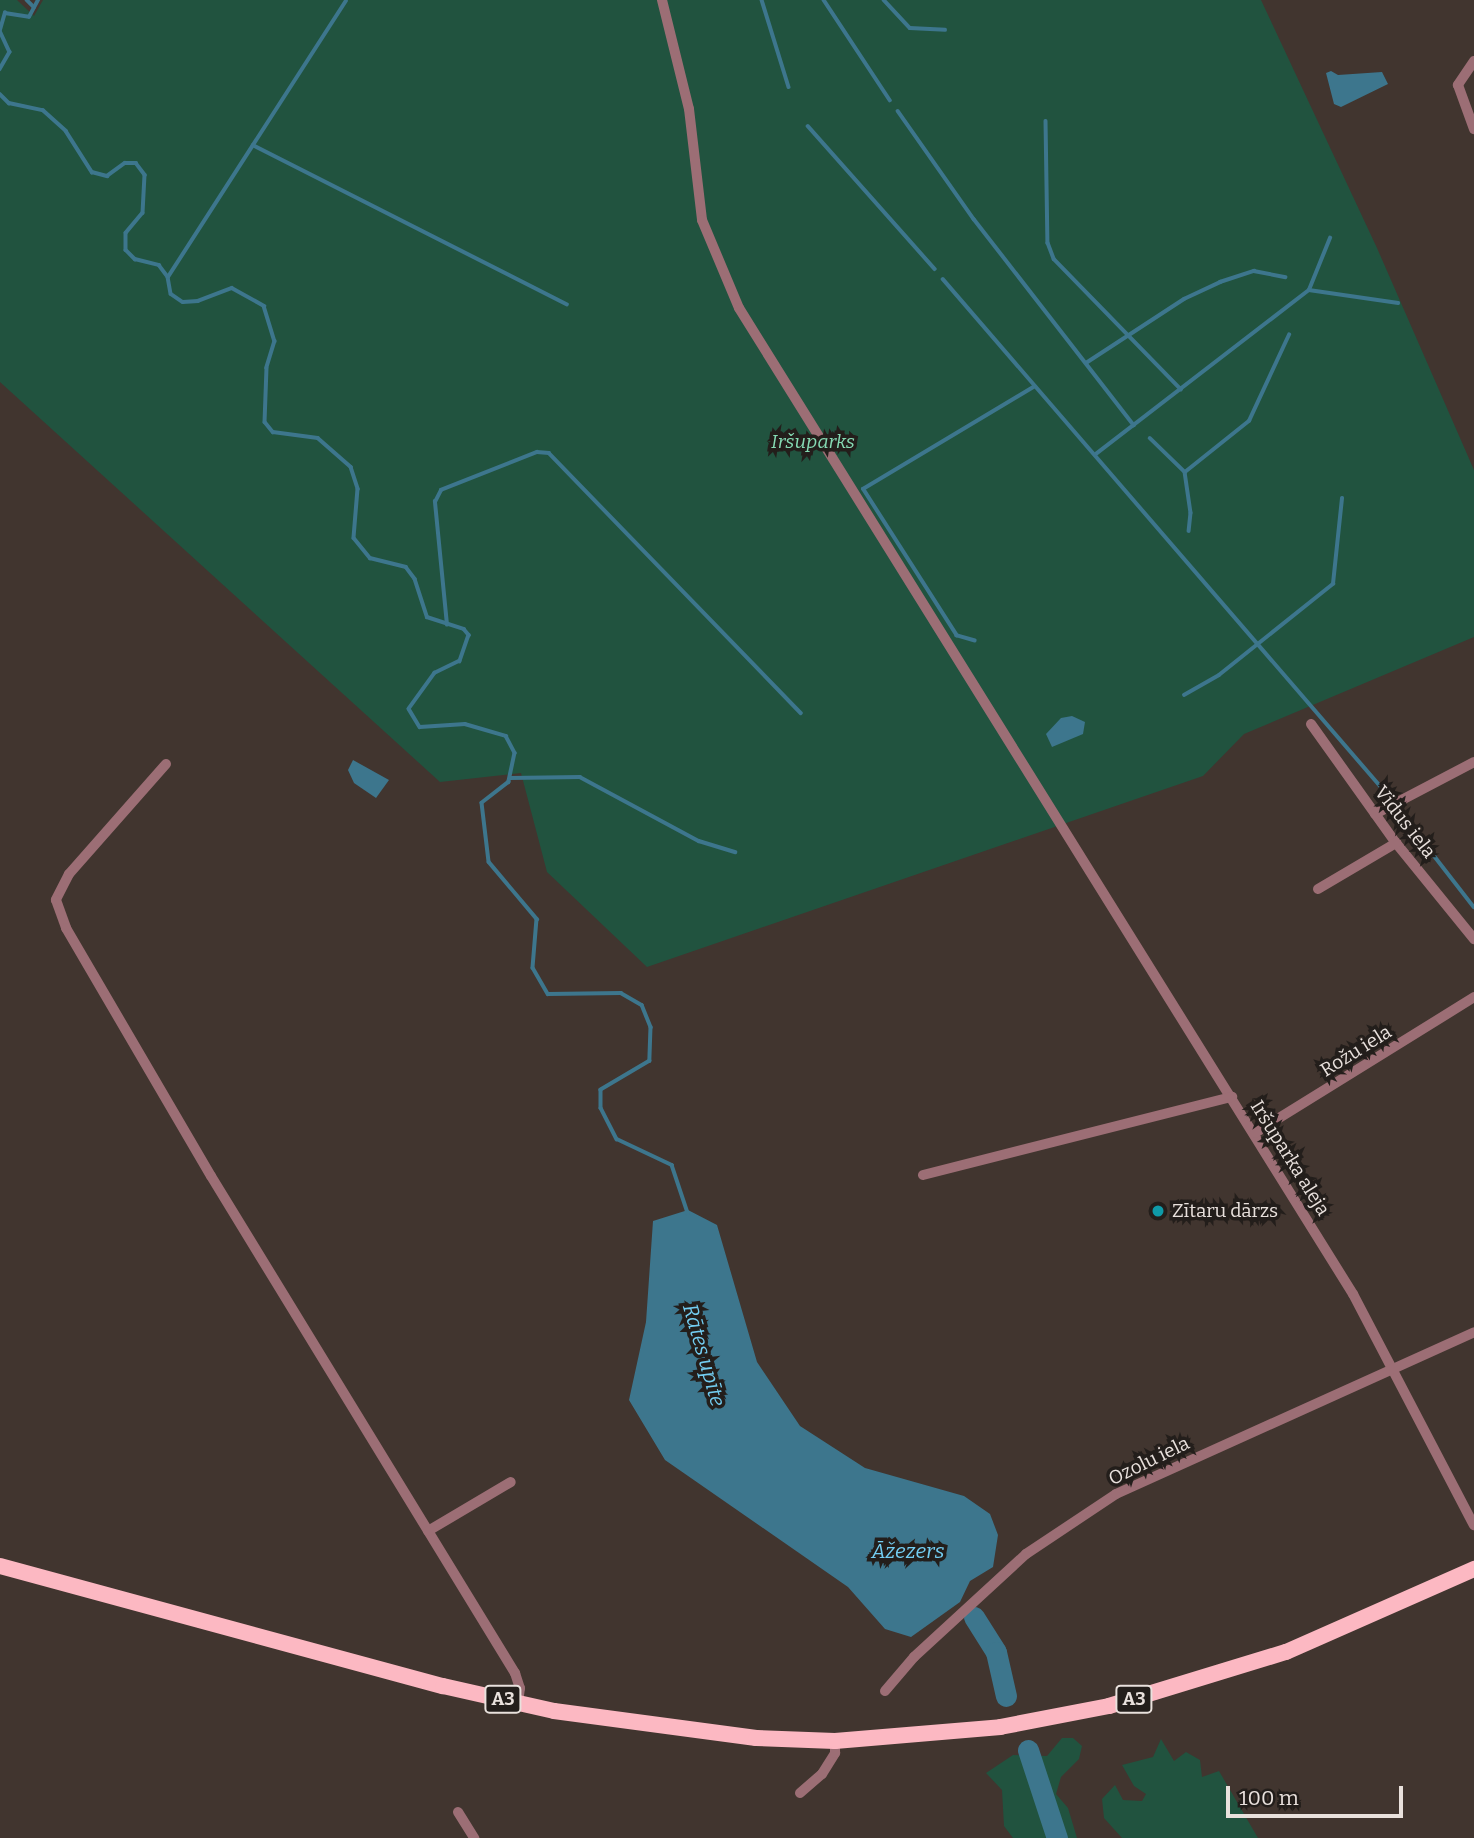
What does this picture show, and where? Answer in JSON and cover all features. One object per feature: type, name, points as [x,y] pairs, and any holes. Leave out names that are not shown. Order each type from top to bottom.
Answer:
[{"type":"highway","name":"A3","points":[[0,1566],[518,1702],[602,1720],[756,1738],[835,1741],[1000,1727],[1109,1706],[1244,1667],[1474,1569]]},
{"type":"street","name":"Iršuparka aleja","points":[[662,0],[689,109],[702,220],[720,270],[1057,820],[1255,1133],[1395,1367],[1474,1525]]},
{"type":"street","points":[[1474,61],[1458,85],[1474,129]]},
{"type":"street","name":"Vidus iela","points":[[1311,724],[1396,843],[1474,939]]},
{"type":"street","points":[[1375,814],[1474,762]]},
{"type":"street","points":[[166,764],[69,874],[57,900],[66,928],[204,1165],[515,1673],[520,1688],[518,1702]]},
{"type":"street","points":[[1318,890],[1396,843]]},
{"type":"street","name":"Rožu iela","points":[[1255,1133],[1474,997]]},
{"type":"street","points":[[923,1175],[1232,1097]]},
{"type":"street","name":"Ozolu iela","points":[[885,1691],[914,1657],[1026,1554],[1116,1494],[1474,1332]]},
{"type":"street","points":[[428,1531],[511,1482]]},
{"type":"street","points":[[800,1793],[822,1774],[835,1753],[835,1741]]},
{"type":"street","points":[[457,1812],[474,1838]]},
{"type":"green space","name":"Iršuparks","points":[[0,0],[17,0],[34,16],[43,0],[1261,0],[1377,248],[1474,470],[1474,637],[1244,734],[1203,776],[647,967],[547,872],[521,773],[440,782],[0,382]]},
{"type":"green space","points":[[1062,1738],[1073,1738],[1082,1746],[1079,1759],[1061,1777],[1056,1794],[1068,1808],[1077,1838],[1013,1838],[1004,1826],[1002,1790],[986,1773],[1013,1755],[1047,1756]]},
{"type":"green space","points":[[1161,1739],[1174,1761],[1186,1752],[1200,1760],[1202,1777],[1219,1771],[1258,1838],[1122,1838],[1104,1818],[1102,1799],[1115,1785],[1123,1800],[1142,1801],[1146,1794],[1134,1786],[1122,1765],[1153,1757]]},
{"type":"water","points":[[1331,71],[1338,75],[1382,72],[1388,84],[1341,107],[1334,104],[1326,73]]},
{"type":"water","points":[[1072,716],[1085,722],[1083,734],[1052,747],[1046,734],[1061,718]]},
{"type":"water","points":[[353,760],[389,780],[376,798],[354,783],[348,770]]},
{"type":"water","name":"Āžezers","points":[[688,1210],[717,1225],[757,1362],[800,1426],[865,1468],[964,1496],[990,1514],[998,1535],[993,1567],[970,1581],[960,1602],[911,1637],[885,1629],[848,1587],[665,1460],[629,1400],[646,1322],[653,1221]]},
{"type":"waterway","points":[[27,0],[34,7]]},
{"type":"waterway","name":"Rātes upīte","points":[[0,30],[5,13],[29,17],[38,0]]},
{"type":"waterway","points":[[762,0],[789,87]]},
{"type":"waterway","points":[[824,0],[890,100]]},
{"type":"waterway","points":[[884,0],[910,28],[945,30]]},
{"type":"waterway","points":[[168,277],[346,1]]},
{"type":"waterway","name":"Rātes upīte","points":[[0,31],[10,52],[0,69]]},
{"type":"waterway","name":"Rātes upīte","points":[[0,94],[9,103],[43,110],[66,131],[92,172],[107,176],[125,163],[136,163],[145,175],[143,213],[126,233],[126,250],[135,259],[159,265],[168,277],[171,294],[183,302],[198,301],[232,288],[264,306],[275,341],[267,368],[265,422],[273,432],[318,438],[351,467],[358,489],[354,538],[370,558],[406,567],[415,579],[427,617],[464,629],[469,635],[460,661],[435,673],[409,709],[420,727],[465,724],[506,736],[515,753],[509,782],[482,803],[489,862],[537,919],[533,968],[548,994],[621,993],[642,1005],[651,1027],[650,1061],[601,1090],[601,1108],[617,1139],[672,1165],[688,1213]]},
{"type":"waterway","points":[[898,111],[974,219],[1134,425]]},
{"type":"waterway","points":[[1046,121],[1048,243],[1054,259],[1181,389]]},
{"type":"waterway","points":[[808,126],[935,269]]},
{"type":"waterway","points":[[253,145],[567,304]]},
{"type":"waterway","points":[[1309,290],[1330,238]]},
{"type":"waterway","points":[[1086,363],[1184,299],[1220,282],[1254,271],[1285,277]]},
{"type":"waterway","points":[[943,279],[1389,796]]},
{"type":"waterway","points":[[1096,454],[1309,290],[1398,303]]},
{"type":"waterway","points":[[1185,472],[1249,421],[1289,335]]},
{"type":"waterway","points":[[975,641],[957,636],[863,489],[1035,386]]},
{"type":"waterway","points":[[1150,438],[1185,472],[1191,513],[1189,531]]},
{"type":"waterway","points":[[447,625],[435,502],[441,490],[537,452],[549,453],[801,713]]},
{"type":"waterway","points":[[1184,695],[1219,675],[1333,584],[1342,498]]},
{"type":"waterway","points":[[510,778],[580,777],[699,841],[735,852]]},
{"type":"waterway","points":[[1398,809],[1474,907]]},
{"type":"waterway","name":"Rātes upīte","points":[[974,1617],[996,1652],[1006,1696]]},
{"type":"waterway","name":"Rātes upīte","points":[[1028,1750],[1057,1838]]},
{"type":"place","name":"Zītaru dārzs","points":[[1158,1211]]}]
